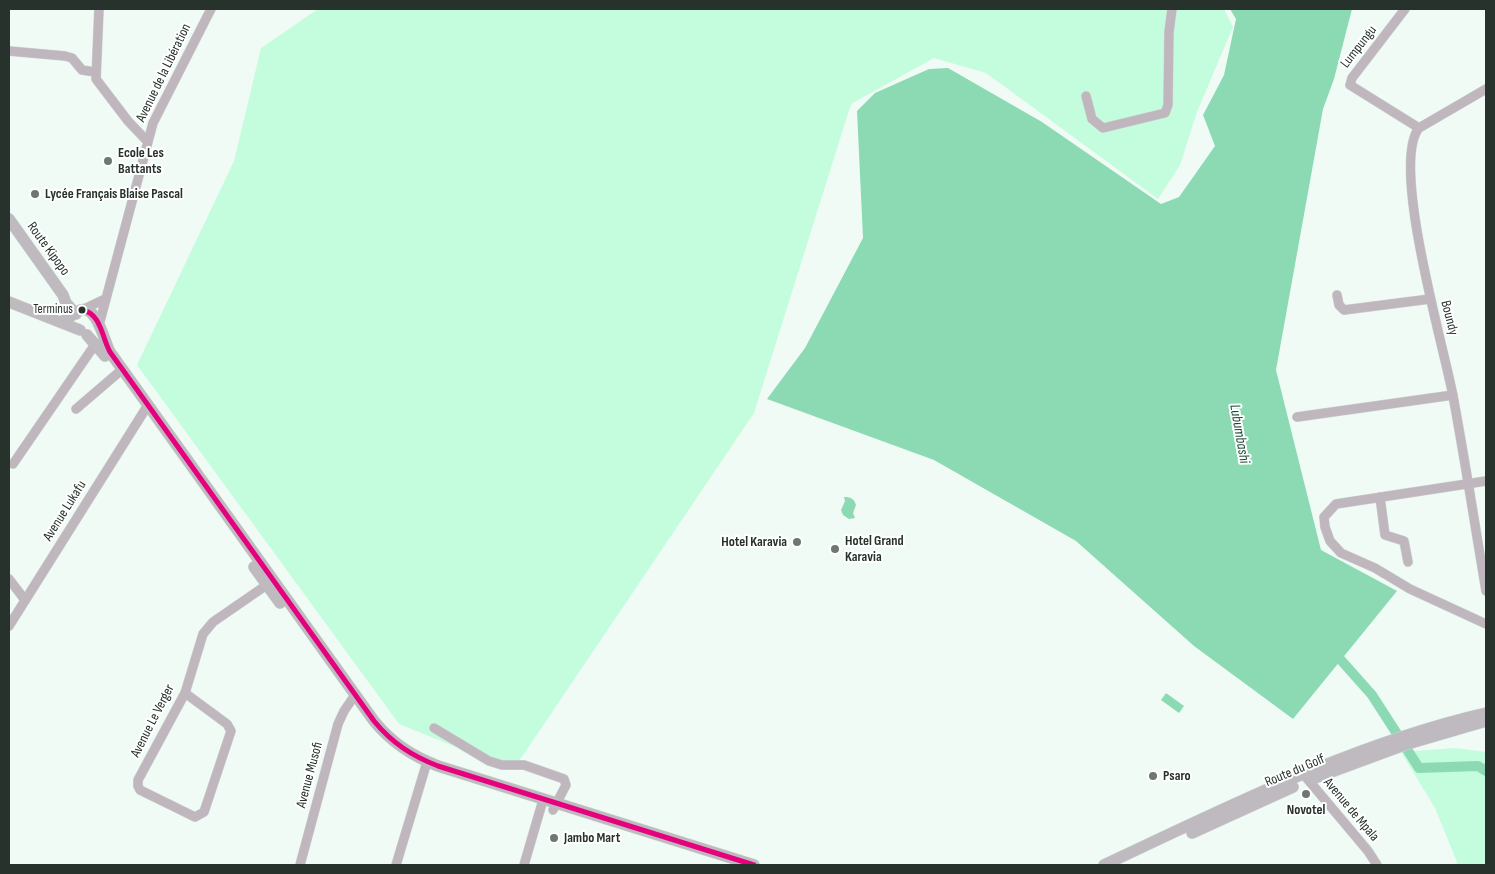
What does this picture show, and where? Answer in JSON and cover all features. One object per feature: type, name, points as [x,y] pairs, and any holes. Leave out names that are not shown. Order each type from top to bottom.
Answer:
[{"type":"main road","name":"Route Kipopo","points":[[9,219],[66,302],[79,312],[76,323],[87,335]]},
{"type":"main road","points":[[9,302],[87,335],[146,408]]},
{"type":"main road","points":[[60,322],[79,312],[92,313],[110,352],[146,408],[382,741],[400,755],[426,766],[734,865]]},
{"type":"main road","points":[[87,335],[95,334],[99,326]]},
{"type":"main road","points":[[1398,743],[1486,713]]},
{"type":"main road","name":"Route du Golf","points":[[1104,865],[1118,863],[1306,778],[1398,743],[1486,721]]},
{"type":"main road","points":[[554,807],[754,865]]},
{"type":"street","points":[[99,9],[95,72],[99,85],[148,142]]},
{"type":"street","name":"Avenue de la Libération","points":[[99,326],[104,299],[158,112],[211,9]]},
{"type":"street","points":[[1086,96],[1092,119],[1103,128],[1165,113],[1168,105],[1169,32],[1172,9]]},
{"type":"street","name":"Lumpungu","points":[[1405,9],[1352,78],[1350,85],[1419,128]]},
{"type":"street","points":[[9,52],[65,56],[72,58],[82,70],[95,72]]},
{"type":"street","points":[[1419,128],[1486,89]]},
{"type":"street","name":"Boundy","points":[[1419,128],[1414,135],[1412,147],[1412,188],[1430,299],[1453,395],[1486,591]]},
{"type":"street","points":[[1337,295],[1339,305],[1344,310],[1430,299]]},
{"type":"street","points":[[79,312],[104,299]]},
{"type":"street","points":[[13,464],[87,335]]},
{"type":"street","points":[[76,409],[118,373]]},
{"type":"street","points":[[1298,417],[1453,395]]},
{"type":"street","name":"Avenue Lukafu","points":[[9,626],[146,408]]},
{"type":"street","points":[[1486,481],[1336,504],[1328,510],[1324,517],[1325,527],[1332,545],[1341,553],[1375,568],[1410,589],[1486,624]]},
{"type":"street","points":[[1380,497],[1385,535],[1404,541],[1408,562]]},
{"type":"street","points":[[9,579],[25,600]]},
{"type":"street","name":"Avenue Le Verger","points":[[185,694],[226,724],[231,731],[204,812],[193,817],[140,790],[138,780],[185,694],[206,629],[270,583]]},
{"type":"street","name":"Avenue Musofi","points":[[300,865],[338,724],[353,698]]},
{"type":"street","points":[[434,728],[488,761],[524,765],[564,779],[566,785],[554,807]]},
{"type":"street","points":[[396,865],[426,766]]},
{"type":"street","name":"Avenue de Mpala","points":[[1306,778],[1368,851],[1377,865]]},
{"type":"street","points":[[524,865],[542,803]]},
{"type":"shaded area","points":[[318,9],[1224,9],[1233,27],[1197,112],[1180,165],[1158,199],[986,73],[934,58],[851,104],[754,413],[513,770],[399,724],[137,365],[234,161],[261,48]]},
{"type":"shaded area","points":[[1455,748],[1486,752],[1486,865],[1456,865],[1457,862],[1435,808],[1401,752]]},
{"type":"water","points":[[1230,9],[1352,9],[1334,79],[1323,109],[1276,370],[1321,550],[1397,591],[1293,719],[1194,646],[1076,541],[934,460],[767,399],[805,348],[863,238],[857,111],[875,93],[929,69],[948,68],[1042,122],[1161,204],[1179,197],[1215,146],[1203,115],[1224,75],[1236,19]]},
{"type":"water","points":[[844,497],[852,498],[854,501],[856,505],[853,513],[855,518],[849,519],[843,515],[841,510],[845,501]]},
{"type":"water","points":[[1166,693],[1184,706],[1179,713],[1161,700]]},
{"type":"waterway","name":"Lubumbashi","points":[[1332,650],[1372,695],[1419,768],[1478,766],[1486,771]]},
{"type":"transit line","points":[[82,310],[88,312],[97,321],[110,352],[374,721],[395,742],[411,753],[438,766],[754,865]]},
{"type":"place","name":"Ecole Les Battants","points":[[108,161]]},
{"type":"place","name":"Lycée Français Blaise Pascal","points":[[35,194]]},
{"type":"place","name":"Terminus","points":[[82,310]]},
{"type":"place","name":"Hotel Karavia","points":[[797,542]]},
{"type":"place","name":"Hotel Grand Karavia","points":[[835,549]]},
{"type":"place","name":"Psaro","points":[[1153,776]]},
{"type":"place","name":"Novotel","points":[[1306,794]]},
{"type":"place","name":"Jambo Mart","points":[[554,838]]}]
